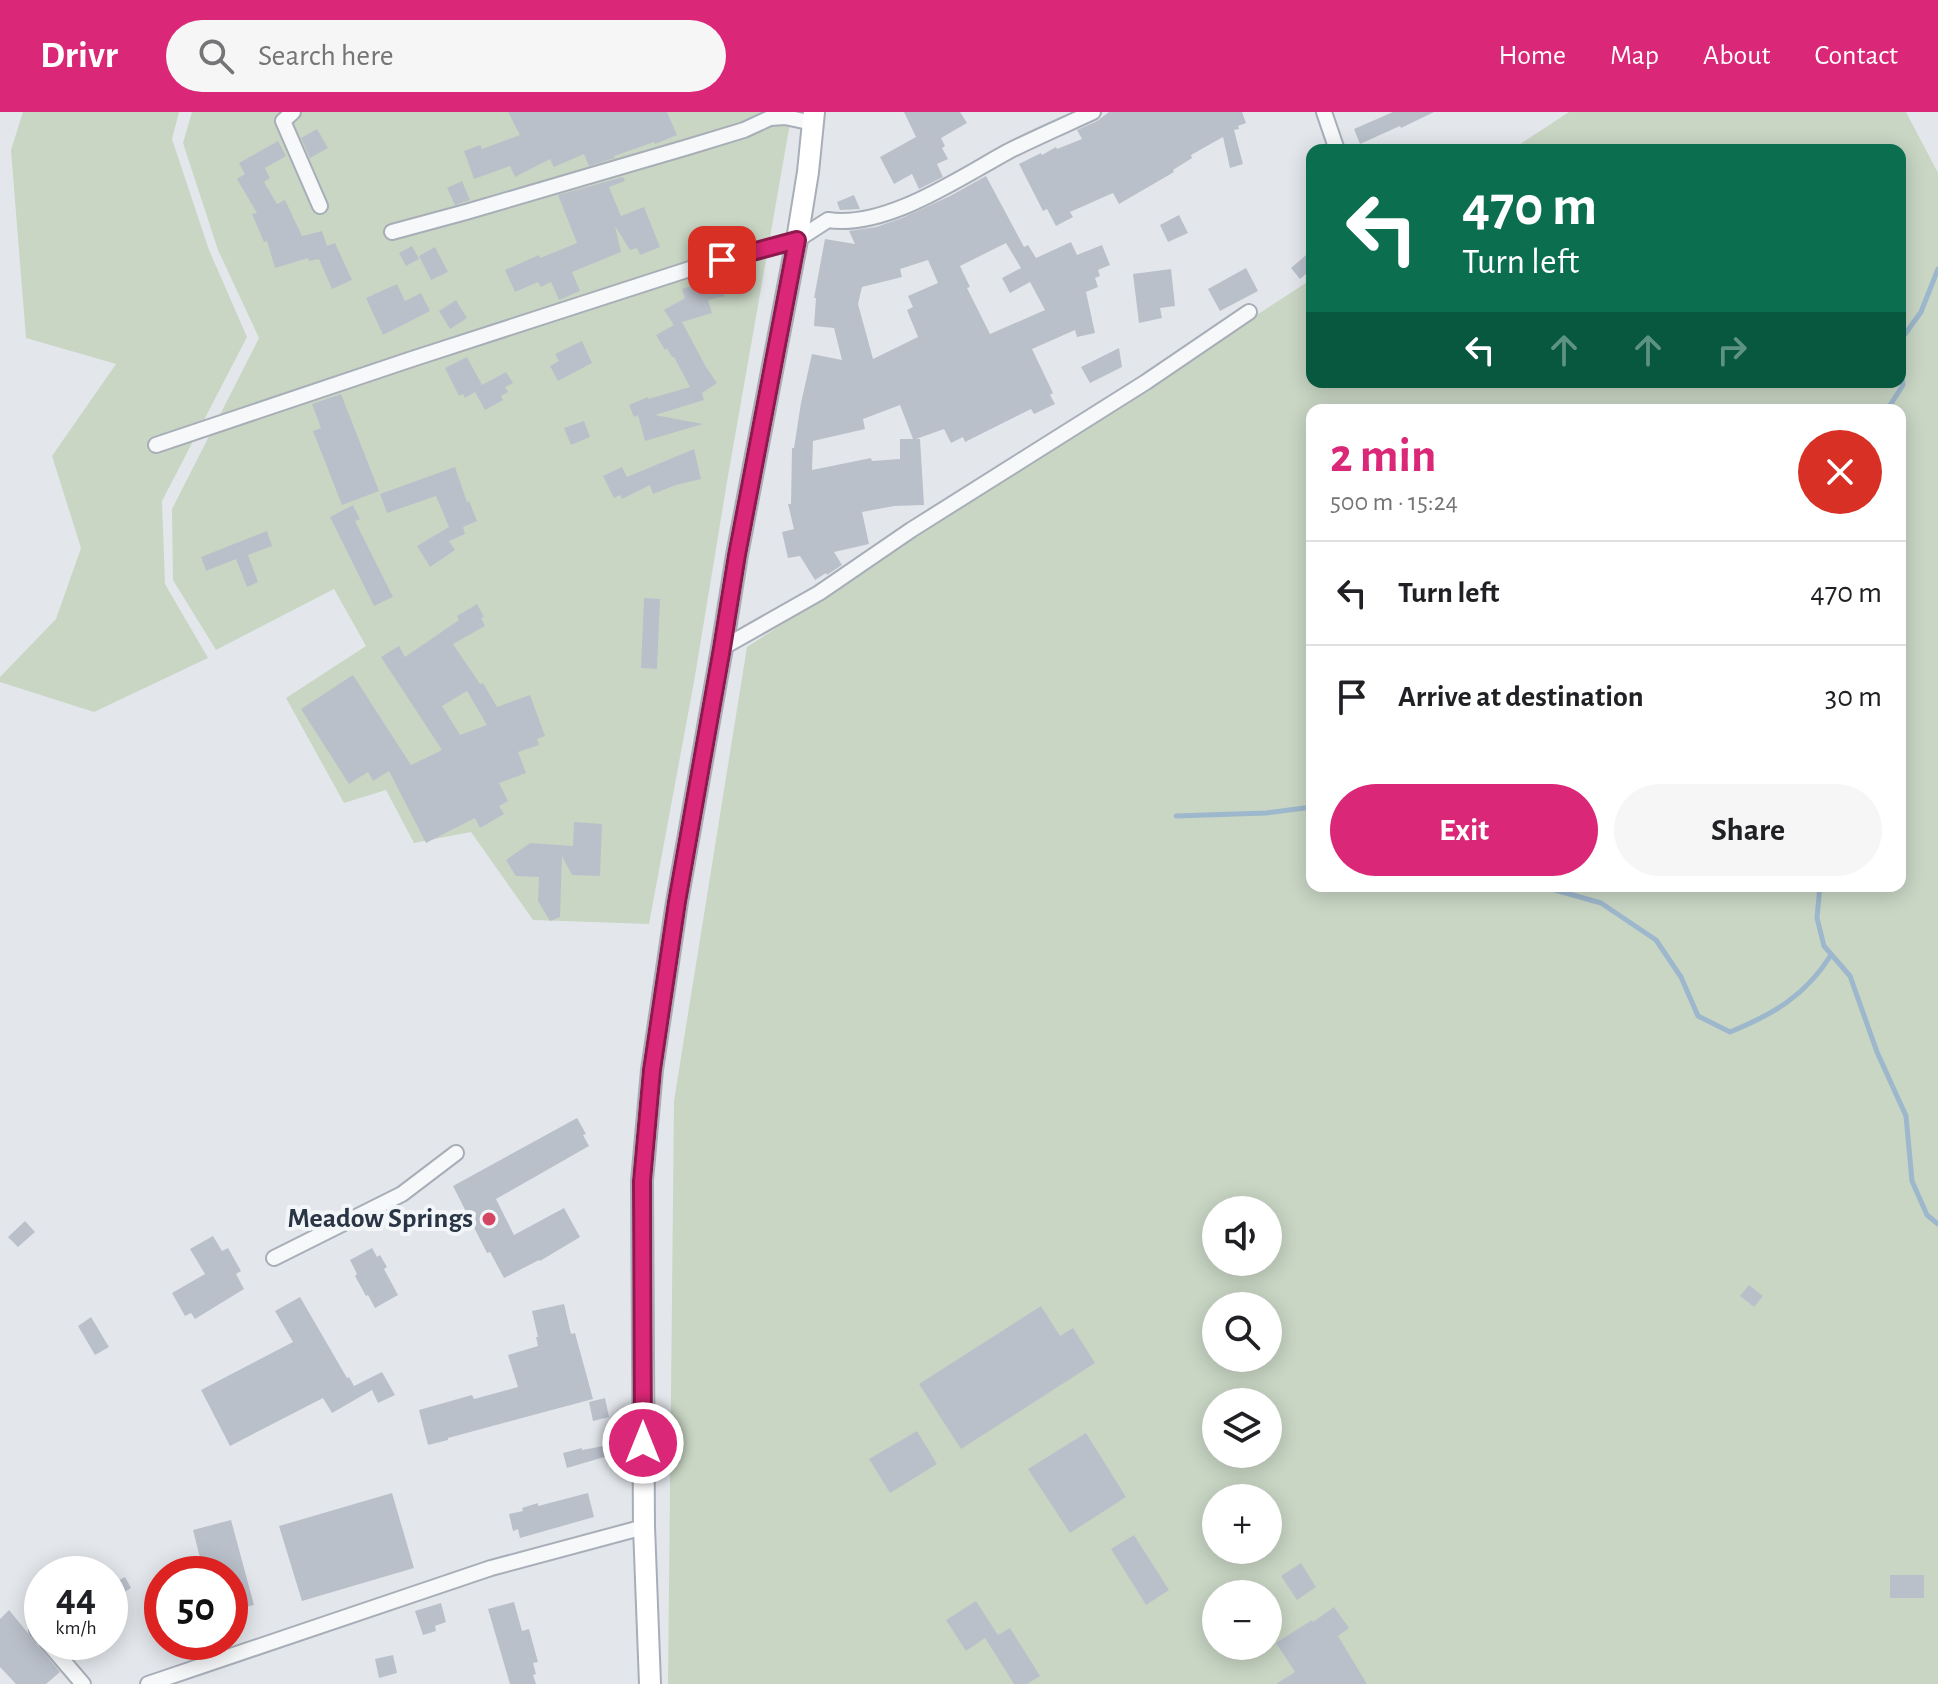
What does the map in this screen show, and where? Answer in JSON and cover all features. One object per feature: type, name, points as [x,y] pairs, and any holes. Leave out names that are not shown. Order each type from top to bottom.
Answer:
[{"type":"main road","points":[[650,1684],[644,1527],[642,1331],[643,1165],[652,1070],[677,902],[737,555],[797,240],[814,117]]},
{"type":"street","points":[[293,112],[283,121],[320,206]]},
{"type":"street","points":[[156,445],[696,267],[797,240],[828,220],[845,222],[878,215],[934,194],[1010,151],[1093,112]]},
{"type":"street","points":[[1324,112],[1335,144]]},
{"type":"street","points":[[392,232],[716,139],[770,118],[814,117]]},
{"type":"street","points":[[722,648],[819,593],[911,530],[1146,382],[1249,312]]},
{"type":"street","points":[[274,1258],[402,1194],[456,1153]]},
{"type":"street","points":[[148,1684],[491,1568],[644,1527]]},
{"type":"street","points":[[62,1660],[83,1684]]},
{"type":"green space","points":[[23,112],[179,112],[172,139],[209,250],[247,337],[162,501],[165,584],[208,658],[94,712],[0,682],[0,677],[56,619],[81,548],[52,456],[116,364],[26,338],[11,150]]},
{"type":"green space","points":[[192,112],[792,112],[649,924],[533,920],[471,832],[414,843],[386,790],[344,803],[286,698],[366,646],[334,589],[216,650],[173,580],[172,509],[259,338],[218,250],[183,143]]},
{"type":"green space","points":[[1569,112],[1906,112],[1938,173],[1938,1684],[668,1684],[674,1101],[747,647],[1306,283],[1306,388],[1906,388],[1906,144],[1520,144]]},
{"type":"building","points":[[508,112],[667,112],[677,135],[589,166],[584,154],[554,167],[550,159],[515,177],[510,166],[474,179],[464,151],[480,145],[482,149],[520,135]]},
{"type":"building","points":[[904,112],[960,112],[967,123],[941,138],[948,159],[937,164],[943,177],[919,189],[912,174],[894,184],[880,157],[916,137]]},
{"type":"building","points":[[1109,112],[1242,112],[1246,123],[1234,130],[1243,164],[1230,168],[1223,137],[1191,155],[1192,158],[1174,172],[1119,204],[1113,193],[1070,212],[1073,217],[1056,226],[1047,209],[1043,211],[1019,164],[1082,139],[1077,130]]},
{"type":"building","points":[[1393,112],[1434,112],[1360,144],[1354,129]]},
{"type":"building","points":[[317,129],[328,148],[310,158],[301,138]]},
{"type":"building","points":[[278,141],[286,156],[265,168],[270,178],[264,182],[277,204],[285,200],[302,236],[322,231],[327,246],[335,243],[352,280],[332,289],[319,259],[309,261],[308,258],[275,268],[267,241],[264,242],[252,214],[257,213],[237,179],[245,174],[239,163]]},
{"type":"building","points":[[986,176],[1024,247],[1028,245],[1036,258],[1071,242],[1077,255],[1102,245],[1110,265],[1098,270],[1100,276],[1095,278],[1098,287],[1086,292],[1095,333],[1077,337],[1075,330],[1032,349],[1055,404],[1034,414],[1031,409],[965,442],[963,437],[951,443],[944,429],[916,439],[920,439],[924,505],[862,512],[869,544],[834,552],[842,565],[815,580],[800,556],[788,558],[782,532],[794,529],[788,504],[791,504],[792,448],[812,354],[842,360],[834,328],[814,326],[814,298],[825,239],[855,244],[849,231],[876,227],[902,218]],"holes":[[[1006,243],[1021,268],[1002,278],[1010,293],[1030,282],[1045,310],[990,334],[967,288],[970,287],[960,266]],[[928,260],[938,283],[908,296],[913,307],[907,310],[918,337],[873,359],[858,304],[862,287],[902,277],[900,269]],[[900,405],[913,439],[900,439],[900,459],[872,461],[871,458],[812,470],[813,441],[865,429],[863,419]]]},
{"type":"building","points":[[623,177],[625,181],[609,187],[621,216],[644,207],[660,247],[640,255],[637,248],[630,250],[615,226],[621,252],[572,272],[580,291],[559,300],[551,282],[541,287],[538,282],[515,292],[505,270],[577,243],[558,195]]},
{"type":"building","points":[[462,181],[470,200],[455,205],[447,188]]},
{"type":"building","points":[[854,195],[860,209],[840,210],[837,202]]},
{"type":"building","points":[[1179,215],[1188,233],[1168,242],[1160,225]]},
{"type":"building","points":[[412,246],[419,259],[406,266],[399,253]]},
{"type":"building","points":[[435,247],[448,272],[431,280],[419,256]]},
{"type":"building","points":[[1306,255],[1306,274],[1300,279],[1291,268]]},
{"type":"building","points":[[1246,268],[1258,291],[1220,311],[1208,289]]},
{"type":"building","points":[[1171,269],[1175,306],[1160,308],[1162,318],[1139,323],[1133,274]]},
{"type":"building","points":[[719,278],[724,296],[708,300],[712,313],[682,322],[717,383],[702,393],[704,400],[655,415],[703,424],[645,441],[638,415],[634,417],[629,405],[690,387],[674,357],[667,348],[665,350],[656,335],[674,325],[664,310],[685,298],[682,289]]},
{"type":"building","points":[[397,284],[405,301],[421,293],[430,311],[383,335],[366,298]]},
{"type":"building","points":[[456,300],[467,318],[450,329],[439,311]]},
{"type":"building","points":[[582,341],[592,363],[558,381],[550,366],[559,361],[555,354]]},
{"type":"building","points":[[1119,348],[1122,367],[1090,383],[1081,367]]},
{"type":"building","points":[[467,357],[482,385],[506,372],[513,383],[505,387],[508,392],[501,396],[503,400],[485,410],[475,392],[465,398],[463,394],[459,396],[445,368]]},
{"type":"building","points":[[341,394],[379,491],[342,505],[313,431],[321,428],[312,404]]},
{"type":"building","points":[[584,421],[590,437],[571,445],[564,428]]},
{"type":"building","points":[[694,449],[701,479],[653,494],[650,485],[622,499],[620,495],[614,498],[603,476],[622,467],[627,477]]},
{"type":"building","points":[[455,467],[477,521],[463,527],[465,534],[449,541],[455,550],[430,567],[417,546],[449,527],[436,496],[387,513],[380,494]]},
{"type":"building","points":[[353,505],[360,519],[355,521],[393,597],[374,606],[330,517]]},
{"type":"building","points":[[267,531],[272,546],[248,555],[258,582],[247,587],[236,559],[206,571],[201,557]]},
{"type":"building","points":[[644,598],[660,599],[657,669],[641,668]]},
{"type":"building","points":[[477,604],[485,626],[453,644],[497,707],[530,695],[545,736],[537,739],[539,745],[518,752],[526,773],[499,783],[508,801],[499,806],[504,814],[480,828],[475,818],[426,843],[389,771],[373,781],[368,772],[349,784],[301,709],[353,675],[411,765],[442,750],[381,657],[399,646],[405,657],[459,620],[457,616]],"holes":[[[467,691],[487,725],[460,735],[442,706]]]},
{"type":"building","points":[[574,822],[602,824],[600,876],[572,875],[562,856],[560,917],[550,921],[538,901],[539,877],[516,876],[506,860],[530,843],[573,846]]},
{"type":"building","points":[[577,1118],[589,1146],[496,1199],[514,1235],[564,1208],[580,1237],[504,1278],[490,1252],[487,1253],[453,1186]]},
{"type":"building","points":[[25,1221],[35,1232],[18,1247],[8,1237]]},
{"type":"building","points":[[213,1236],[222,1251],[228,1248],[241,1271],[236,1274],[244,1289],[195,1319],[191,1313],[185,1316],[172,1293],[205,1274],[190,1249]]},
{"type":"building","points":[[372,1248],[387,1267],[384,1269],[398,1295],[375,1308],[355,1276],[357,1274],[350,1260]]},
{"type":"building","points":[[1749,1285],[1763,1296],[1754,1307],[1740,1296]]},
{"type":"building","points":[[300,1297],[354,1386],[382,1372],[395,1395],[378,1403],[372,1390],[332,1413],[323,1398],[230,1446],[201,1390],[293,1342],[275,1311]]},
{"type":"building","points":[[564,1304],[593,1399],[428,1445],[419,1410],[472,1395],[474,1399],[518,1387],[508,1355],[538,1346],[532,1311]]},
{"type":"building","points":[[1041,1306],[1060,1336],[1073,1328],[1095,1363],[961,1449],[919,1384]]},
{"type":"building","points":[[91,1317],[109,1347],[95,1355],[78,1326]]},
{"type":"building","points":[[605,1398],[609,1417],[593,1421],[589,1402]]},
{"type":"building","points":[[917,1431],[937,1464],[890,1493],[869,1459]]},
{"type":"building","points":[[1086,1433],[1126,1497],[1070,1533],[1028,1469]]},
{"type":"building","points":[[609,1445],[611,1455],[567,1468],[563,1453]]},
{"type":"building","points":[[392,1493],[414,1568],[302,1601],[279,1526]]},
{"type":"building","points":[[588,1493],[594,1517],[520,1538],[518,1529],[513,1531],[509,1514],[538,1503],[538,1506]]},
{"type":"building","points":[[231,1520],[241,1556],[200,1556],[193,1530]]},
{"type":"building","points":[[1134,1535],[1169,1590],[1146,1605],[1111,1549]]},
{"type":"building","points":[[1301,1563],[1316,1587],[1297,1600],[1281,1576]]},
{"type":"building","points":[[1890,1575],[1924,1575],[1924,1598],[1890,1598]]},
{"type":"building","points":[[248,1583],[254,1605],[248,1606]]},
{"type":"building","points":[[976,1601],[998,1635],[1010,1628],[1040,1676],[1027,1684],[1014,1684],[985,1638],[966,1651],[946,1620]]},
{"type":"building","points":[[514,1602],[522,1631],[529,1629],[538,1662],[533,1663],[536,1684],[510,1684],[488,1609]]},
{"type":"building","points":[[441,1603],[446,1622],[435,1626],[436,1631],[423,1635],[415,1611]]},
{"type":"building","points":[[1334,1607],[1349,1628],[1338,1636],[1367,1684],[1276,1684],[1295,1672],[1282,1652],[1282,1639]]},
{"type":"building","points":[[9,1610],[24,1628],[24,1660],[50,1660],[60,1672],[46,1684],[16,1684],[0,1667],[0,1619]]},
{"type":"building","points":[[393,1655],[397,1673],[379,1678],[375,1659]]},
{"type":"waterway","points":[[1906,333],[1921,312],[1938,269]]},
{"type":"waterway","points":[[1891,404],[1901,388]]},
{"type":"waterway","points":[[1176,816],[1266,813],[1306,808]]},
{"type":"waterway","points":[[1562,892],[1601,903],[1656,940],[1681,977],[1698,1016],[1730,1032],[1788,1002],[1811,981],[1831,955]]},
{"type":"waterway","points":[[1819,892],[1817,918],[1824,946],[1850,976],[1877,1052],[1906,1116],[1912,1181],[1927,1215],[1938,1224]]},
{"type":"place","name":"Meadow Springs","points":[[489,1219]]},
{"type":"route","points":[[643,1443],[642,1181],[652,1070],[677,902],[737,555],[797,240],[722,260]]}]
